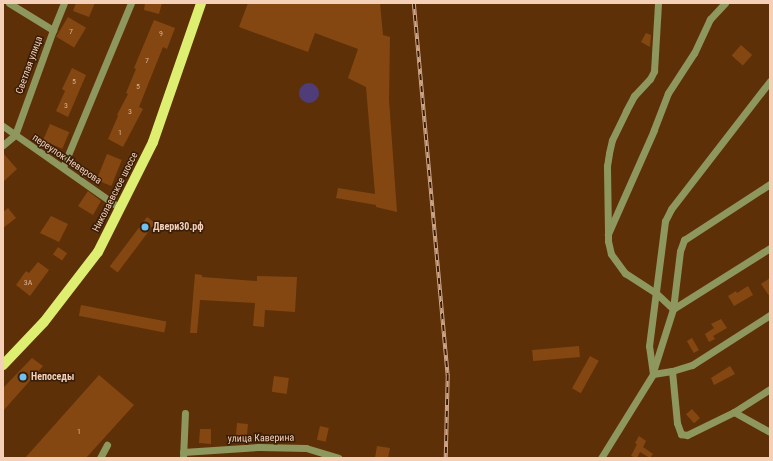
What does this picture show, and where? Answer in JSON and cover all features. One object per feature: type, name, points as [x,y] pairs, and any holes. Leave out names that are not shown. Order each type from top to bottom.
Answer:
[{"type":"main road","name":"Николаевское шоссе","points":[[3,365],[44,322],[98,252],[153,142],[200,3]]},
{"type":"street","points":[[9,3],[53,30]]},
{"type":"street","name":"Светлая улица","points":[[15,135],[64,3]]},
{"type":"street","points":[[63,167],[131,3]]},
{"type":"street","points":[[658,3],[654,71],[650,79],[634,96],[612,140],[609,153],[607,166],[608,234],[611,254],[625,273],[656,293],[673,309]]},
{"type":"street","points":[[608,234],[652,137],[668,93],[694,53],[710,19],[725,3]]},
{"type":"street","points":[[653,374],[649,346],[660,250],[665,221],[671,209],[770,81]]},
{"type":"street","name":"переулок Неверова","points":[[3,126],[120,208]]},
{"type":"street","points":[[3,145],[15,135]]},
{"type":"street","points":[[601,458],[653,374],[673,309],[680,250],[684,240],[770,184]]},
{"type":"street","points":[[673,309],[770,248]]},
{"type":"street","points":[[653,374],[672,371],[692,365],[770,315]]},
{"type":"street","points":[[672,371],[677,423],[682,434],[687,435],[734,412],[770,389]]},
{"type":"street","points":[[734,412],[770,432]]},
{"type":"street","points":[[183,455],[185,413]]},
{"type":"street","points":[[100,458],[107,445]]},
{"type":"street","name":"улица Каверина","points":[[183,455],[259,446],[306,448],[338,458]]},
{"type":"shaded area","points":[[309,83],[316,86],[319,93],[316,100],[309,103],[302,100],[299,93],[302,86]]},
{"type":"building","points":[[76,3],[95,3],[89,17],[73,11]]},
{"type":"building","points":[[145,3],[162,3],[159,14],[144,10]]},
{"type":"building","points":[[248,3],[380,3],[383,35],[390,37],[389,100],[397,212],[376,207],[376,205],[336,198],[338,188],[375,194],[366,87],[348,78],[358,49],[315,33],[308,52],[239,27]]},
{"type":"building","points":[[68,17],[86,28],[74,48],[56,37]]},
{"type":"building","points":[[154,20],[175,28],[167,49],[163,47],[139,107],[143,109],[123,147],[108,139],[118,116],[117,115],[128,94],[126,93],[136,69],[134,68]]},
{"type":"building","points":[[646,33],[651,35],[650,47],[641,42]]},
{"type":"building","points":[[741,45],[752,55],[743,65],[732,55]]},
{"type":"building","points":[[72,68],[86,75],[68,117],[56,111],[65,91],[62,89]]},
{"type":"building","points":[[50,124],[69,132],[62,149],[43,141]]},
{"type":"building","points":[[3,153],[17,169],[3,182]]},
{"type":"building","points":[[107,154],[122,160],[111,186],[97,180]]},
{"type":"building","points":[[88,191],[101,201],[93,215],[78,206]]},
{"type":"building","points":[[8,208],[16,218],[3,228],[3,212]]},
{"type":"building","points":[[51,216],[68,224],[59,242],[40,233]]},
{"type":"building","points":[[147,217],[155,223],[118,273],[110,267]]},
{"type":"building","points":[[58,247],[67,253],[62,261],[53,254]]},
{"type":"building","points":[[38,262],[49,270],[30,296],[16,285],[26,271],[29,273]]},
{"type":"building","points":[[195,274],[202,275],[202,277],[257,281],[257,276],[297,277],[295,312],[265,310],[264,327],[253,326],[255,303],[200,300],[197,333],[190,333]]},
{"type":"building","points":[[770,278],[770,297],[761,284]]},
{"type":"building","points":[[748,286],[753,295],[734,306],[728,296],[736,291],[737,293]]},
{"type":"building","points":[[81,305],[166,322],[164,332],[79,316]]},
{"type":"building","points":[[721,319],[727,328],[713,336],[715,339],[709,342],[705,334],[714,328],[711,324]]},
{"type":"building","points":[[692,338],[699,350],[694,353],[687,341]]},
{"type":"building","points":[[579,346],[580,357],[533,361],[532,350]]},
{"type":"building","points":[[590,356],[599,361],[581,393],[572,388]]},
{"type":"building","name":"Непоседы","points":[[32,358],[43,366],[3,411],[3,388]]},
{"type":"building","points":[[730,366],[735,374],[714,385],[711,378]]},
{"type":"building","points":[[99,375],[134,405],[86,458],[25,458]]},
{"type":"building","points":[[274,376],[289,378],[287,394],[272,392]]},
{"type":"building","points":[[692,409],[700,418],[694,423],[686,414]]},
{"type":"building","points":[[237,423],[248,424],[247,438],[236,437]]},
{"type":"building","points":[[320,426],[329,428],[326,442],[317,440]]},
{"type":"building","points":[[200,429],[211,429],[211,444],[199,443]]},
{"type":"building","points":[[639,436],[646,441],[643,447],[653,454],[650,458],[640,452],[637,458],[631,456]]},
{"type":"building","points":[[377,446],[390,448],[388,458],[375,458]]},
{"type":"railway","points":[[414,3],[448,375],[446,458]]},
{"type":"place","name":"Двери30.рф","points":[[145,227]]},
{"type":"place","name":"Непоседы","points":[[23,377]]}]
